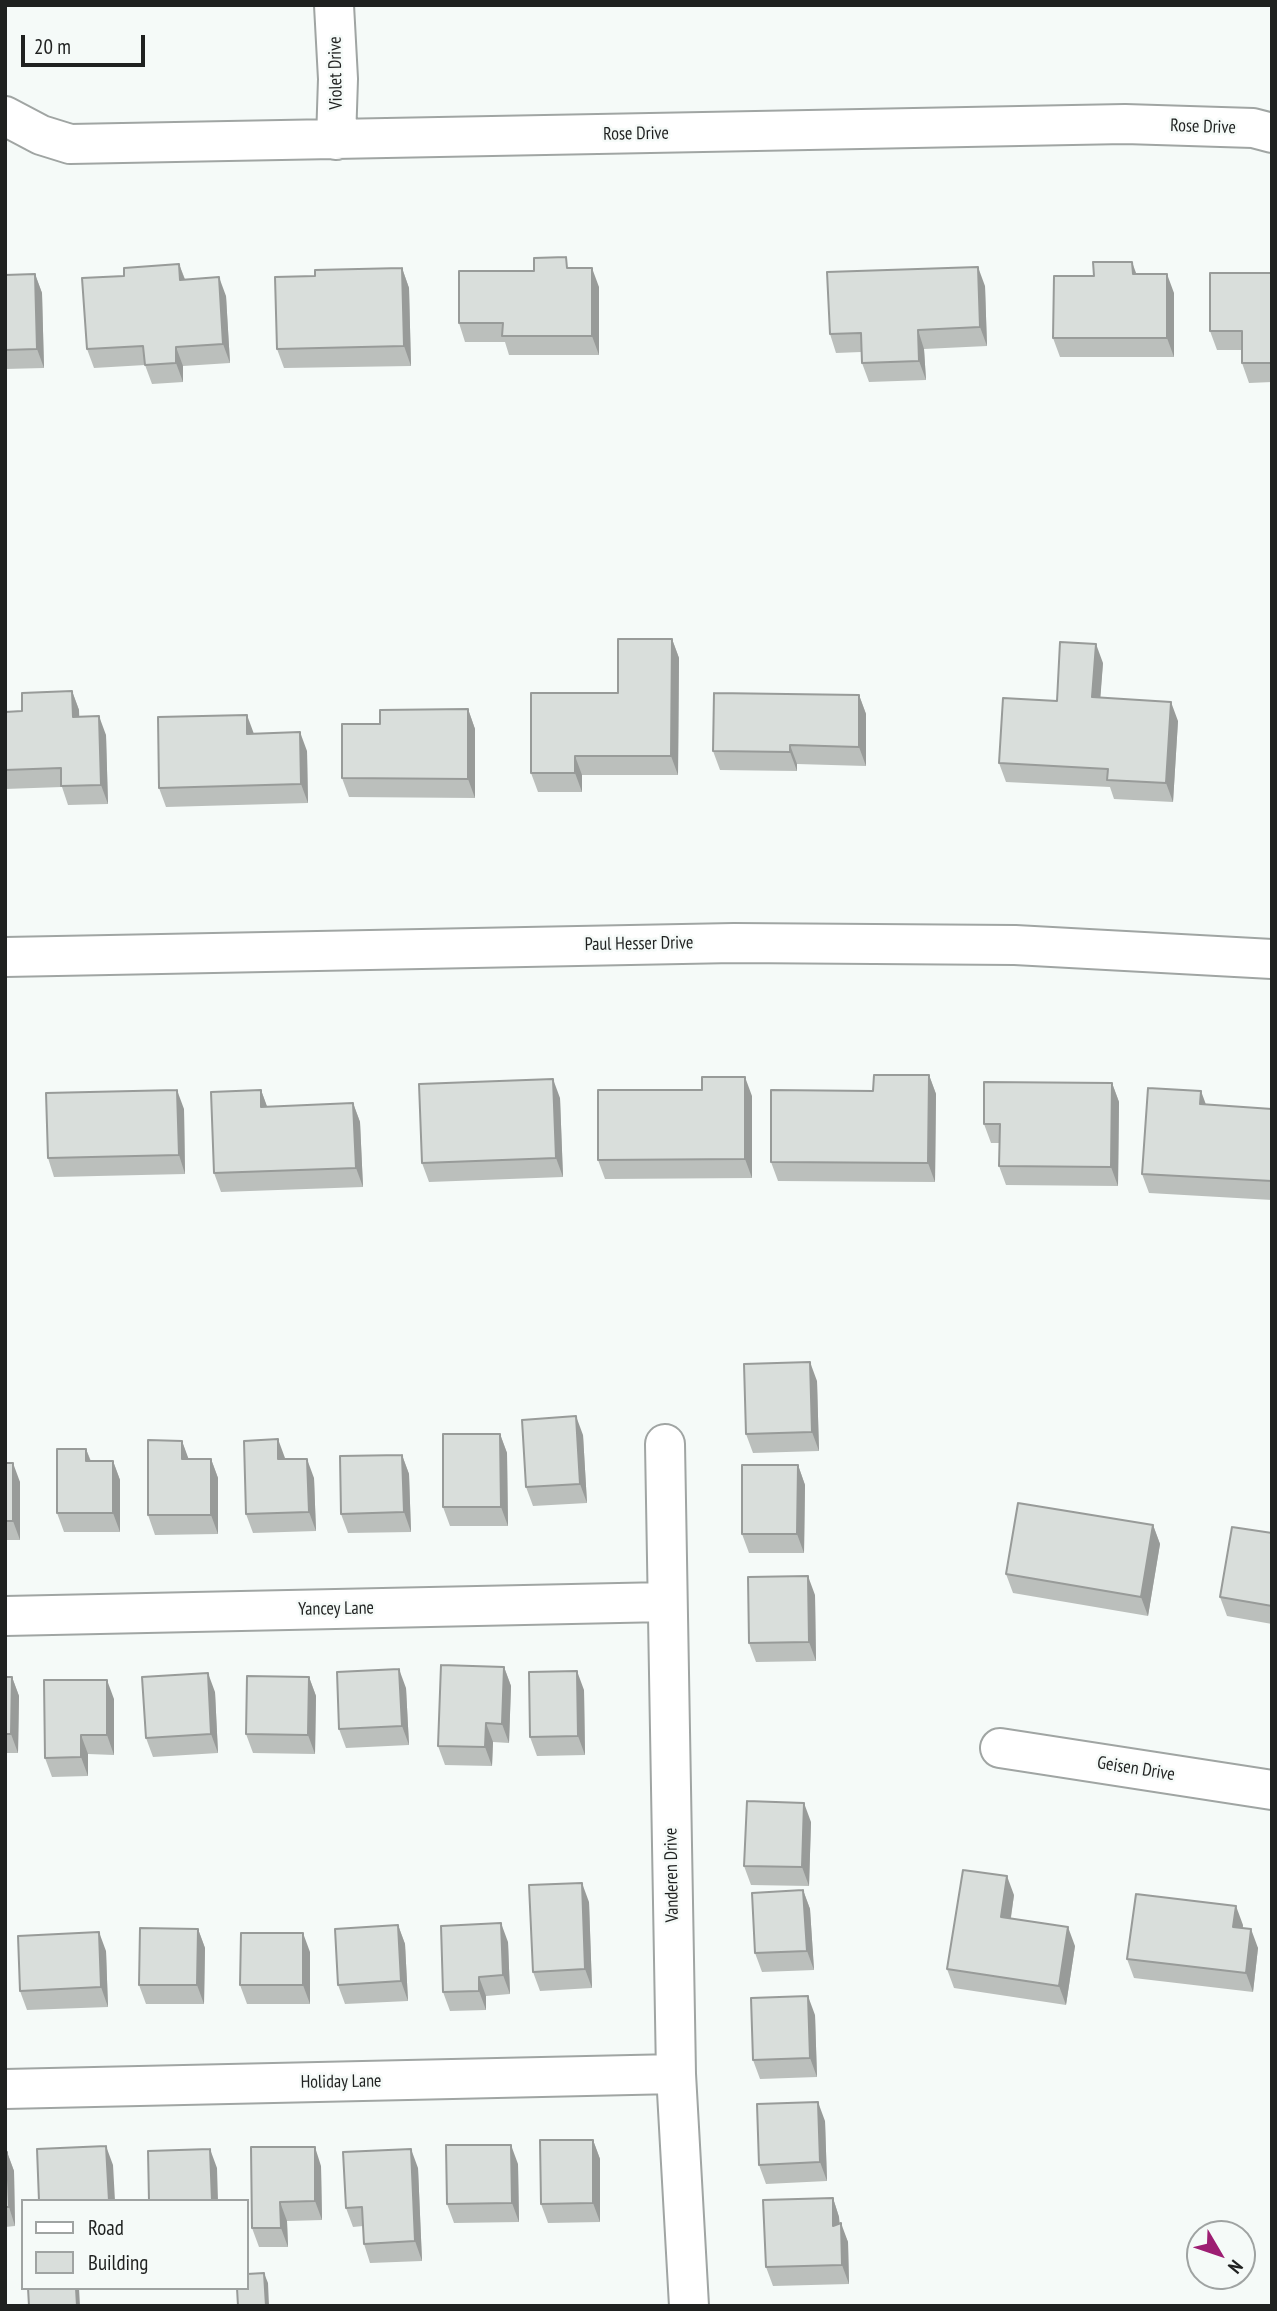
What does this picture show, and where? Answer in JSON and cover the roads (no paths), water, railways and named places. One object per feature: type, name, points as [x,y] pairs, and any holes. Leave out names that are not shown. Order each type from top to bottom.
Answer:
[{"type":"street","name":"Violet Drive","points":[[334,5],[338,79],[336,140]]},
{"type":"street","name":"Rose Drive","points":[[5,116],[41,135],[70,144],[1125,124],[1254,128],[1272,133]]},
{"type":"street","name":"Paul Hesser Drive","points":[[5,957],[734,943],[1015,945],[1272,959]]},
{"type":"street","name":"Vanderen Drive","points":[[665,1444],[676,2074],[689,2306]]},
{"type":"street","name":"Yancey Lane","points":[[5,1616],[666,1602]]},
{"type":"street","name":"Geisen Drive","points":[[1000,1748],[1272,1790]]},
{"type":"street","name":"Holiday Lane","points":[[5,2090],[676,2074]]}]
